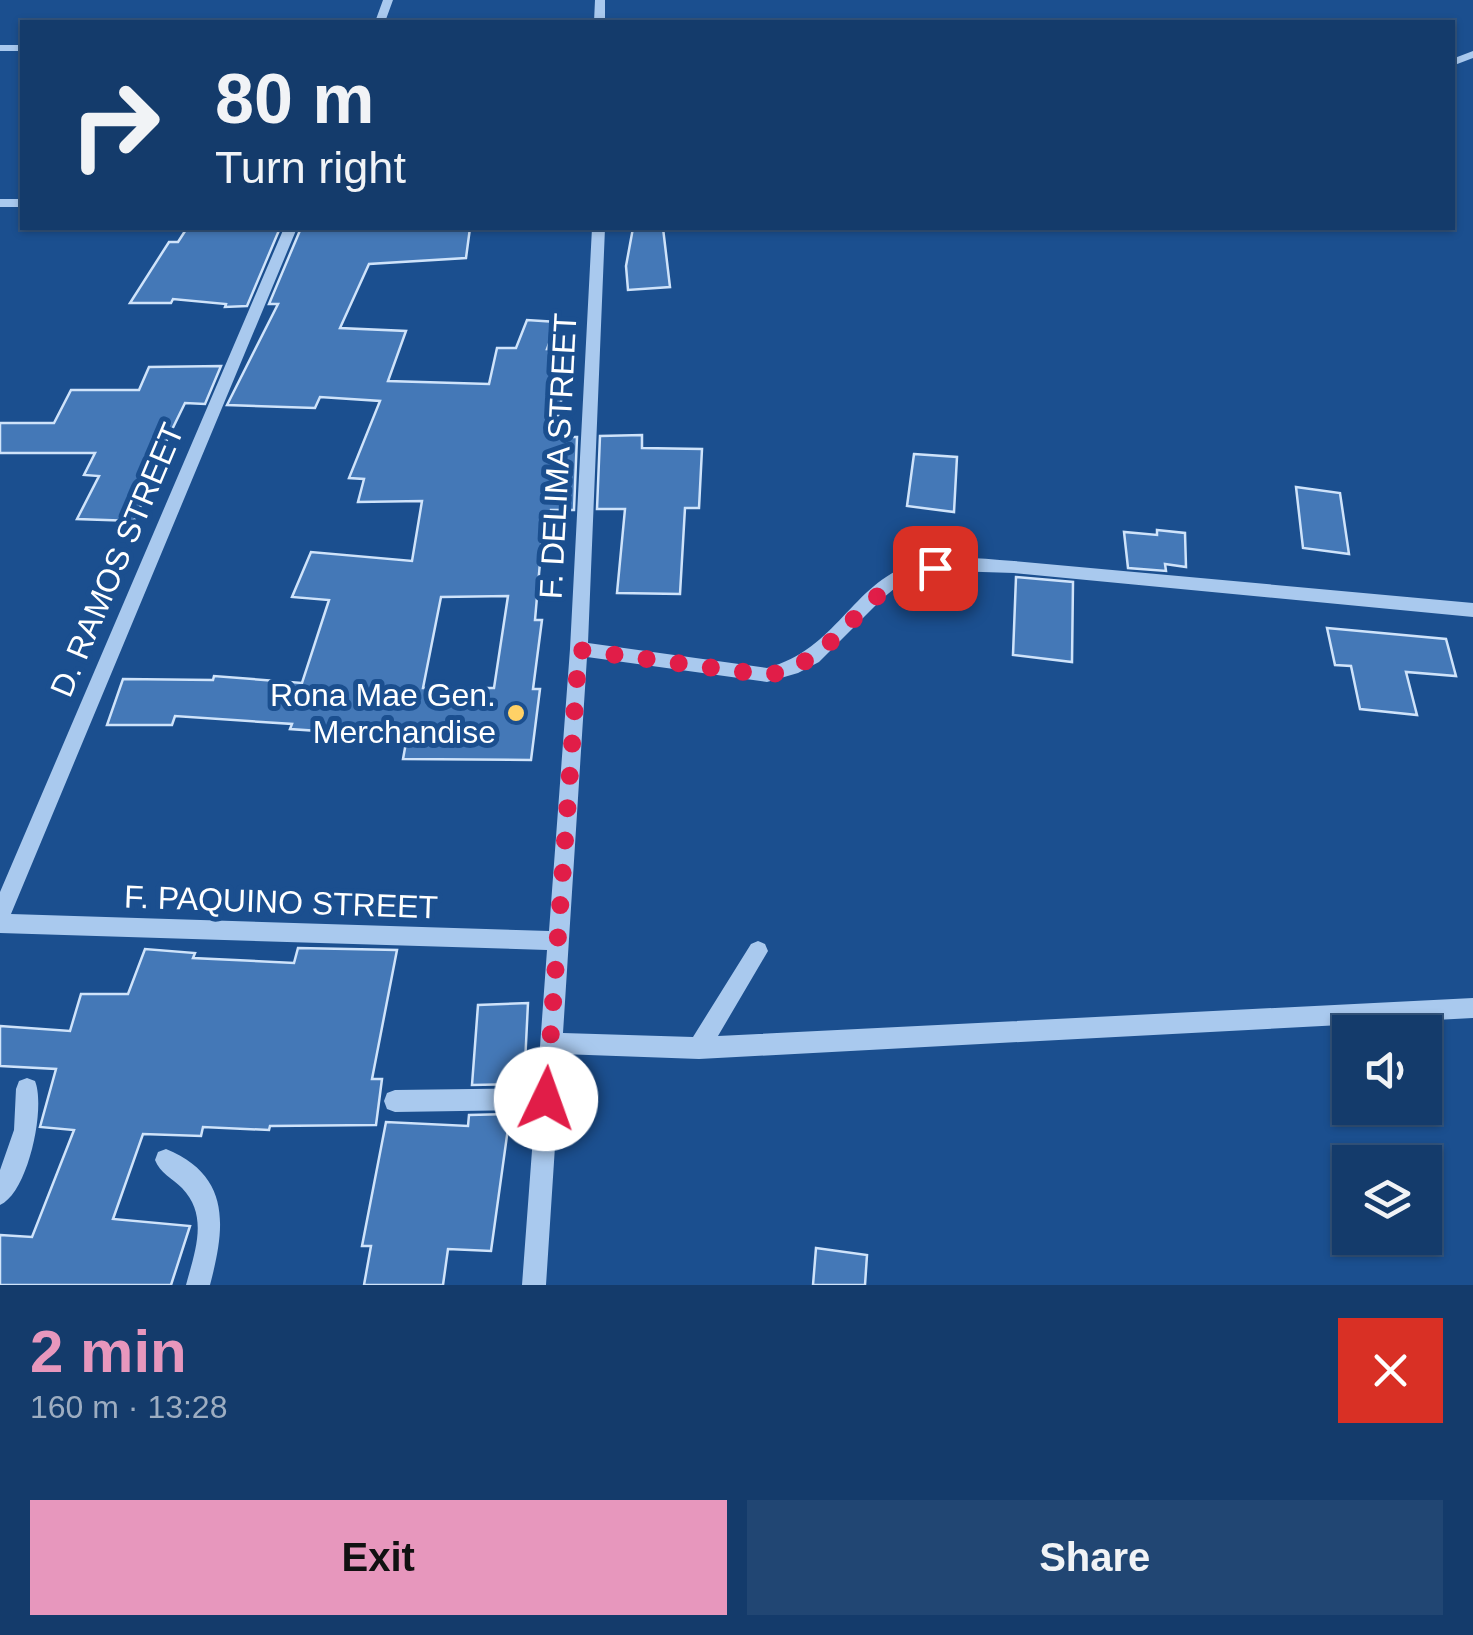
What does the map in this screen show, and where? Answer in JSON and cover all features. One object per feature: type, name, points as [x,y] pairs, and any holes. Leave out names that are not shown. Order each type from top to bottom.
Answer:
[{"type":"street","name":"D. RAMOS STREET","points":[[0,919],[289,230]]},
{"type":"street","name":"F. DELIMA STREET","points":[[534,1285],[579,650],[599,230]]},
{"type":"street","points":[[579,650],[767,675],[790,672],[814,659],[888,586],[914,570],[957,565],[1473,610]]},
{"type":"street","name":"F. PAQUINO STREET","points":[[0,919],[559,941]]},
{"type":"street","points":[[699,1048],[758,951]]},
{"type":"street","points":[[549,1043],[699,1048],[1473,1008]]},
{"type":"street","points":[[0,1193],[24,1139],[29,1116],[27,1089]]},
{"type":"street","points":[[396,1102],[546,1099]]},
{"type":"street","points":[[166,1160],[192,1178],[207,1198],[212,1215],[198,1285]]},
{"type":"building","points":[[186,230],[279,230],[247,306],[225,307],[226,304],[173,299],[171,303],[130,303],[169,242],[178,242]]},
{"type":"building","points":[[300,230],[470,230],[466,258],[369,264],[340,328],[406,331],[388,381],[489,384],[497,348],[516,348],[527,320],[557,322],[547,349],[565,350],[558,386],[564,386],[554,437],[577,437],[574,510],[551,510],[550,528],[543,528],[535,620],[542,620],[533,689],[540,689],[531,760],[403,759],[407,737],[290,729],[292,724],[175,716],[172,725],[107,725],[123,679],[213,680],[214,676],[302,683],[329,600],[292,597],[311,552],[412,561],[422,501],[358,502],[364,479],[349,478],[380,401],[320,397],[315,408],[227,405],[278,304],[269,304]],"holes":[[[508,596],[494,688],[423,688],[441,597]]]},
{"type":"building","points":[[633,230],[663,230],[670,287],[628,290],[626,266]]},
{"type":"building","points":[[221,366],[205,404],[185,403],[145,485],[150,485],[134,521],[77,519],[99,476],[84,475],[95,453],[0,453],[0,423],[54,423],[71,390],[139,390],[149,367]]},
{"type":"building","points":[[642,435],[642,448],[702,449],[699,508],[685,508],[680,594],[617,593],[625,509],[597,509],[600,436]]},
{"type":"building","points":[[914,454],[957,457],[954,512],[907,506]]},
{"type":"building","points":[[1296,487],[1340,493],[1349,554],[1303,548]]},
{"type":"building","points":[[1157,530],[1185,533],[1186,567],[1165,564],[1166,571],[1128,568],[1124,532],[1157,535]]},
{"type":"building","points":[[1016,577],[1073,582],[1072,662],[1013,655]]},
{"type":"building","points":[[1327,628],[1446,639],[1456,676],[1406,672],[1417,715],[1360,709],[1351,666],[1335,665]]},
{"type":"building","points":[[298,948],[397,950],[372,1079],[382,1079],[376,1125],[270,1126],[269,1130],[203,1127],[201,1136],[143,1134],[113,1219],[190,1226],[171,1285],[0,1285],[0,1235],[32,1237],[74,1130],[40,1127],[56,1069],[0,1066],[0,1026],[70,1031],[81,994],[128,994],[145,949],[195,953],[193,958],[294,963]]},
{"type":"building","points":[[528,1003],[524,1084],[472,1085],[478,1005]]},
{"type":"building","points":[[510,1114],[491,1251],[448,1249],[443,1285],[364,1285],[371,1246],[362,1246],[386,1122],[468,1126],[469,1115]]},
{"type":"building","points":[[816,1248],[867,1255],[865,1285],[813,1285]]},
{"type":"place","name":"Rona Mae Gen. Merchandise","points":[[516,713]]},
{"type":"route","points":[[546,1099],[579,650],[767,675],[790,672],[814,659],[888,586],[914,570],[935,568]]}]
